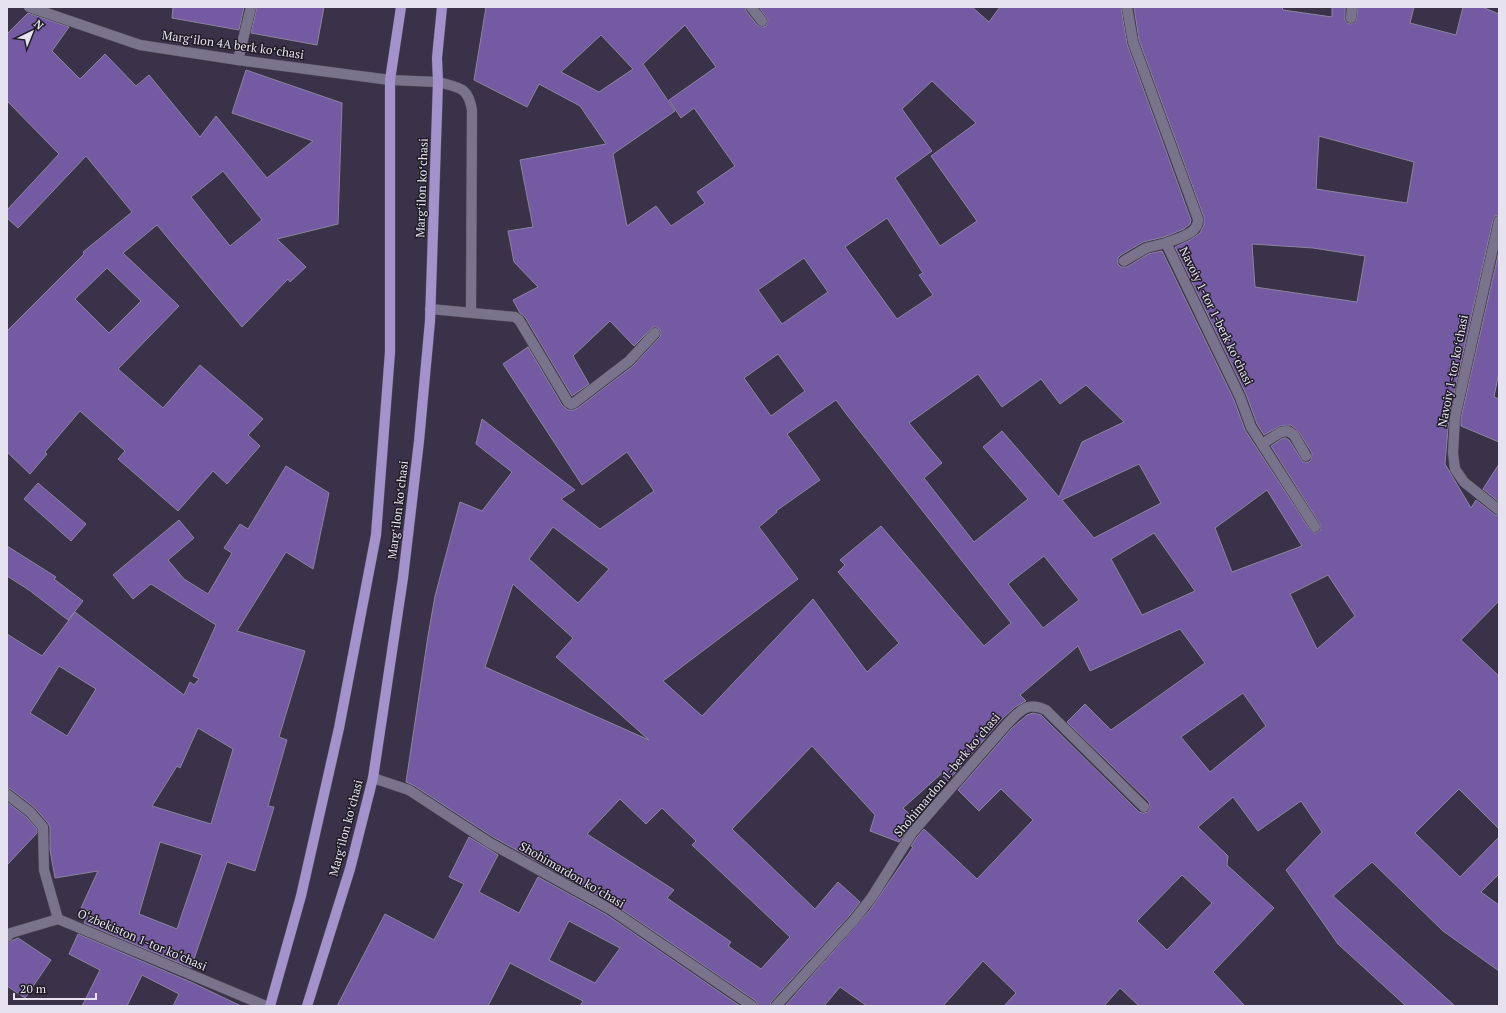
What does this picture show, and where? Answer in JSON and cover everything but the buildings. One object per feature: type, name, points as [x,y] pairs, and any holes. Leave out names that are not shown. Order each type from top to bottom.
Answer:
[{"type":"main road","name":"Margʻilon koʻchasi","points":[[270,1006],[301,896],[336,743],[376,535],[390,352],[390,80],[401,7]]},
{"type":"main road","name":"Margʻilon koʻchasi","points":[[307,1006],[350,869],[373,778],[405,556],[419,441],[430,309],[438,82],[437,58],[442,7]]},
{"type":"street","name":"Margʻilon 4А berk koʻchasi","points":[[29,7],[140,45],[238,60],[390,80],[438,82],[455,86],[465,91],[470,98],[472,110],[472,312]]},
{"type":"street","points":[[238,60],[251,7]]},
{"type":"street","points":[[751,7],[762,21]]},
{"type":"street","name":"Navoiy 1-tor 1-berk koʻchasi","points":[[1127,7],[1133,42],[1198,219],[1198,225],[1194,231],[1166,243],[1240,397],[1251,427],[1315,527]]},
{"type":"street","points":[[1351,18],[1352,7]]},
{"type":"street","name":"Navoiy 1-tor koʻchasi","points":[[1499,220],[1455,417],[1453,453],[1455,469],[1464,482],[1499,510]]},
{"type":"street","points":[[1124,261],[1146,248],[1166,243]]},
{"type":"street","points":[[430,309],[511,316],[519,320],[568,402],[571,404],[629,361],[655,333]]},
{"type":"street","points":[[1262,444],[1282,432],[1288,431],[1294,435],[1306,456]]},
{"type":"street","name":"Shohimardon 1-berk koʻchasi","points":[[776,1006],[854,920],[872,897],[912,833],[1007,724],[1023,708],[1037,706],[1046,710],[1144,807]]},
{"type":"street","name":"Shohimardon koʻchasi","points":[[373,778],[409,790],[490,843],[610,909],[752,1006]]},
{"type":"street","points":[[7,794],[30,812],[43,827],[44,870],[58,919]]},
{"type":"street","name":"O‘zbekiston 1-tor ko‘chasi","points":[[7,936],[11,933],[58,919],[266,1006]]}]
